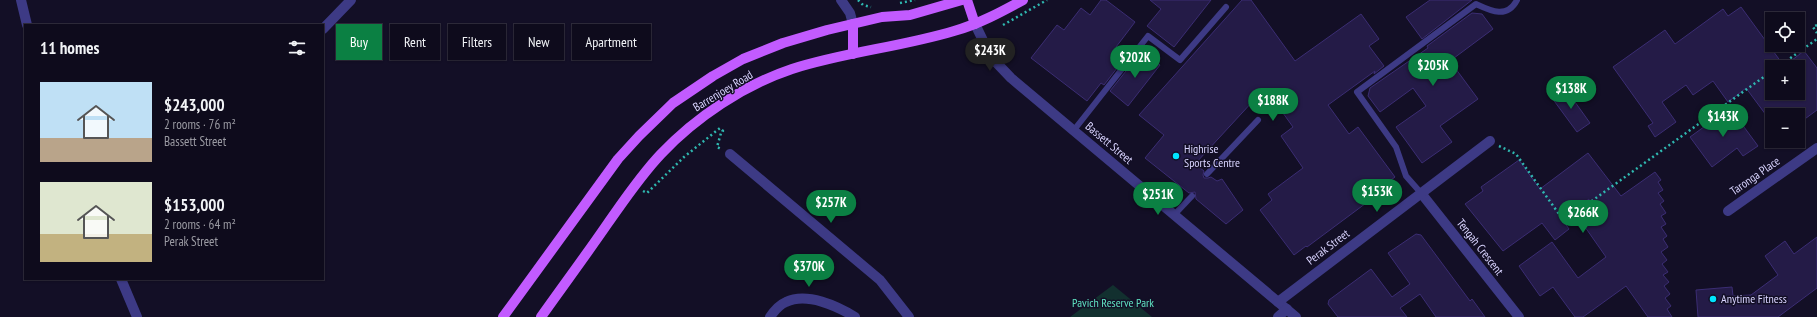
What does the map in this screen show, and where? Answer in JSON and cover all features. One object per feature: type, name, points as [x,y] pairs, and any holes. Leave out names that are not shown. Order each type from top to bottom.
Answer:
[{"type":"main road","name":"Barrenjoey Road","points":[[503,317],[618,159],[673,103],[713,76],[743,59],[783,43],[882,17],[910,15],[962,0]]},
{"type":"main road","name":"Bassett Street","points":[[967,0],[976,24]]},
{"type":"main road","name":"Barrenjoey Road","points":[[541,317],[642,176],[662,153],[696,122],[730,99],[754,85],[792,69],[954,31],[976,24],[1023,0]]},
{"type":"main road","points":[[853,24],[853,54]]},
{"type":"street","points":[[21,0],[27,24]]},
{"type":"street","points":[[324,28],[351,0]]},
{"type":"street","points":[[841,0],[850,13],[853,24]]},
{"type":"street","name":"Bassett Street","points":[[976,24],[987,50],[1000,67],[1296,317]]},
{"type":"street","name":"Perak Street","points":[[1278,302],[1490,142]]},
{"type":"street","name":"Taronga Place","points":[[1728,211],[1817,148]]},
{"type":"street","points":[[730,154],[880,280],[909,317]]},
{"type":"street","name":"Tengah Crescent","points":[[1421,193],[1519,317]]},
{"type":"street","points":[[121,280],[137,317]]},
{"type":"street","points":[[770,317],[776,308],[786,302],[806,299],[827,303],[855,317]]},
{"type":"street","points":[[1278,317],[1287,309]]},
{"type":"lane","points":[[1421,193],[1406,176],[1396,147],[1357,92],[1476,4],[1498,12],[1508,11],[1517,0]]},
{"type":"lane","points":[[1074,130],[1148,36],[1180,60],[1226,7]]},
{"type":"lane","points":[[1207,174],[1258,120]]},
{"type":"lane","points":[[1174,215],[1192,196]]},
{"type":"path","points":[[1817,25],[1813,27],[1817,33]]},
{"type":"path","points":[[1788,60],[1817,39]]},
{"type":"path","points":[[1490,142],[1516,154],[1564,221],[1765,76]]},
{"type":"path","points":[[641,190],[647,192],[684,157],[720,128],[723,131],[717,147],[730,154]]},
{"type":"green space","name":"Pavich Reserve Park","points":[[1113,285],[1152,317],[1070,317]]},
{"type":"building","points":[[1101,0],[1106,0],[1135,22],[1116,47],[1127,55],[1104,85],[1101,83],[1087,101],[1031,58],[1057,25],[1064,30],[1081,8],[1090,15]]},
{"type":"building","points":[[1150,0],[1211,0],[1174,47],[1147,26],[1161,9]]},
{"type":"building","points":[[1242,0],[1251,0],[1295,61],[1361,14],[1379,39],[1369,46],[1384,66],[1328,105],[1349,134],[1358,127],[1395,177],[1379,189],[1381,192],[1294,255],[1260,210],[1272,200],[1268,194],[1303,168],[1281,136],[1293,127],[1265,88],[1195,164],[1204,171],[1204,178],[1211,177],[1217,181],[1222,179],[1243,210],[1226,224],[1196,199],[1195,192],[1189,193],[1145,158],[1164,135],[1139,115]]},
{"type":"building","points":[[1430,0],[1472,0],[1422,39],[1406,17]]},
{"type":"building","points":[[1741,7],[1765,40],[1765,52],[1774,52],[1780,60],[1765,60],[1765,100],[1805,100],[1805,60],[1792,60],[1805,52],[1817,68],[1817,110],[1805,119],[1805,108],[1765,108],[1765,114],[1746,88],[1728,102],[1713,81],[1693,95],[1686,85],[1662,102],[1676,122],[1655,137],[1648,126],[1653,123],[1613,67],[1665,30],[1675,44],[1723,9],[1728,16]]},
{"type":"building","points":[[1472,13],[1482,14],[1493,29],[1450,61],[1478,99],[1440,126],[1452,142],[1422,163],[1396,127],[1426,106],[1413,88],[1380,112],[1368,96],[1370,88],[1428,48],[1427,46]]},
{"type":"building","points":[[1145,53],[1160,65],[1128,106],[1110,91],[1134,61],[1137,63]]},
{"type":"building","points":[[1565,88],[1590,123],[1577,132],[1552,98]]},
{"type":"building","points":[[1730,108],[1758,146],[1743,156],[1737,148],[1712,167],[1690,137]]},
{"type":"building","points":[[1588,153],[1621,196],[1655,172],[1661,180],[1658,182],[1663,190],[1658,193],[1664,201],[1660,204],[1666,213],[1661,216],[1666,224],[1661,227],[1667,236],[1663,239],[1668,247],[1661,252],[1667,260],[1662,264],[1668,272],[1663,275],[1669,282],[1664,286],[1670,294],[1665,298],[1671,306],[1667,309],[1672,317],[1648,317],[1626,286],[1583,317],[1575,317],[1553,287],[1540,296],[1519,266],[1552,242],[1578,278],[1606,257],[1585,227],[1589,199],[1562,219],[1569,229],[1555,240],[1542,223],[1503,251],[1465,204],[1483,191],[1481,187],[1519,160],[1540,189]]},
{"type":"building","points":[[1416,234],[1421,235],[1470,301],[1472,299],[1485,317],[1436,317],[1420,294],[1400,308],[1407,317],[1338,317],[1328,304],[1329,300],[1371,269],[1392,297],[1410,284],[1388,253]]},
{"type":"building","points":[[1817,237],[1817,288],[1778,317],[1698,317],[1696,290],[1732,287],[1733,296],[1751,295],[1778,275],[1765,256],[1785,241],[1794,254]]},
{"type":"place","name":"Highrise Sports Centre","points":[[1176,156]]},
{"type":"place","name":"Anytime Fitness","points":[[1713,299]]}]
